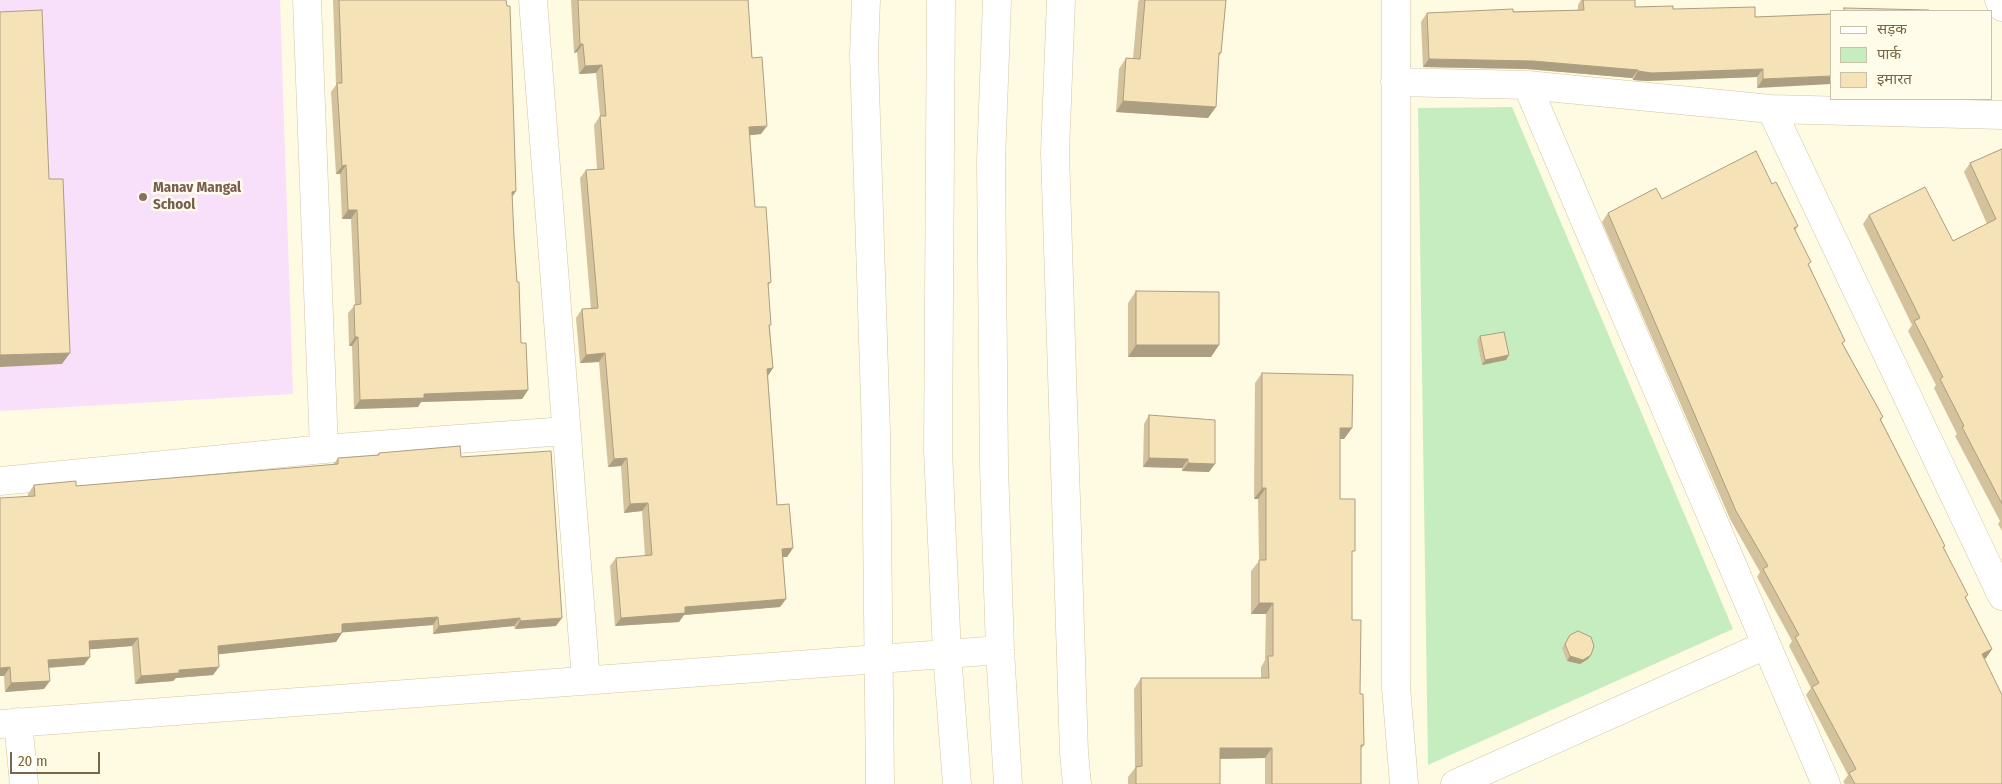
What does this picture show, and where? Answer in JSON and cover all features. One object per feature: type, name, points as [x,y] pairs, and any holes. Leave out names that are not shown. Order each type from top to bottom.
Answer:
[{"type":"street","points":[[307,0],[324,449]]},
{"type":"street","points":[[533,0],[565,431],[586,680]]},
{"type":"street","points":[[866,0],[864,55],[876,433],[880,784]]},
{"type":"street","points":[[942,0],[938,450],[947,654],[957,784]]},
{"type":"street","points":[[997,0],[991,161],[994,465],[1000,650],[1008,784]]},
{"type":"street","points":[[1061,0],[1055,152],[1074,753],[1077,784]]},
{"type":"street","points":[[1396,0],[1396,687],[1404,784]]},
{"type":"street","points":[[1999,0],[2002,8]]},
{"type":"street","points":[[1395,82],[1527,85],[1771,109],[2002,115]]},
{"type":"street","points":[[1527,85],[1826,784]]},
{"type":"street","points":[[1771,109],[2002,596]]},
{"type":"street","points":[[0,481],[324,449],[565,431]]},
{"type":"street","points":[[1455,784],[1766,645]]},
{"type":"street","points":[[24,784],[9,723],[1000,650]]},
{"type":"shaded area","name":"Manav Mangal School","points":[[0,0],[280,0],[293,394],[0,411]]},
{"type":"green space","points":[[1512,107],[1733,629],[1428,765],[1418,108]]},
{"type":"building","points":[[339,0],[506,0],[507,6],[510,6],[516,191],[512,192],[514,237],[517,282],[519,282],[521,343],[526,343],[528,390],[424,394],[424,398],[360,400],[358,337],[355,337],[354,305],[361,304],[357,210],[348,210],[346,165],[342,166],[337,83],[342,83]]},
{"type":"building","points":[[578,0],[748,0],[752,58],[762,57],[767,126],[749,127],[755,207],[766,207],[771,282],[768,283],[771,325],[769,325],[773,368],[767,369],[777,505],[789,504],[793,548],[782,549],[786,599],[685,607],[685,613],[621,618],[616,558],[652,555],[648,503],[630,504],[627,458],[614,459],[605,353],[586,355],[582,309],[598,308],[586,170],[604,169],[600,116],[606,116],[602,65],[585,66],[583,44],[580,44]]},
{"type":"building","points":[[1145,0],[1226,0],[1221,53],[1219,53],[1216,107],[1123,101],[1126,58],[1140,59]]},
{"type":"building","points":[[1583,0],[1635,0],[1635,7],[1673,6],[1673,9],[1755,7],[1755,17],[1830,14],[1830,76],[1763,79],[1763,69],[1652,73],[1638,70],[1533,61],[1429,59],[1427,13],[1513,9],[1513,12],[1584,10]]},
{"type":"building","points":[[1844,8],[1929,10],[1844,10]]},
{"type":"building","points":[[42,10],[49,179],[63,179],[70,353],[0,355],[0,12]]},
{"type":"building","points":[[2002,149],[2002,504],[1962,427],[1964,426],[1940,379],[1943,377],[1914,321],[1920,318],[1869,215],[1925,187],[1953,241],[1996,219],[1970,163]]},
{"type":"building","points":[[1756,151],[1772,184],[1776,182],[1798,226],[1794,228],[1811,262],[1808,264],[1845,341],[1842,343],[1883,417],[1880,419],[1945,546],[1943,547],[1968,595],[1965,597],[1992,649],[1982,654],[2002,695],[2002,784],[1855,784],[1849,773],[1856,769],[1812,687],[1819,683],[1795,637],[1799,635],[1763,569],[1768,566],[1736,511],[1608,213],[1656,188],[1662,199]]},
{"type":"building","points":[[1136,291],[1219,292],[1219,345],[1136,345]]},
{"type":"building","points":[[1504,332],[1509,355],[1485,360],[1480,336]]},
{"type":"building","points":[[1262,373],[1353,375],[1352,428],[1340,428],[1340,499],[1355,499],[1355,551],[1352,551],[1352,620],[1361,620],[1360,694],[1363,694],[1364,745],[1361,745],[1361,784],[1272,784],[1272,748],[1220,748],[1220,784],[1136,784],[1136,767],[1142,766],[1141,678],[1269,678],[1268,656],[1273,656],[1273,603],[1259,603],[1259,560],[1266,560],[1266,488],[1262,488]]},
{"type":"building","points":[[1149,415],[1215,420],[1215,464],[1188,463],[1188,459],[1149,458]]},
{"type":"building","points":[[460,446],[461,457],[551,451],[562,618],[520,621],[520,618],[439,626],[438,617],[342,624],[342,633],[218,646],[219,667],[179,670],[179,673],[141,676],[138,638],[89,641],[90,657],[48,660],[50,681],[11,683],[10,667],[0,668],[0,498],[35,496],[34,485],[76,481],[76,486],[338,464],[338,458]]},
{"type":"building","points":[[1578,631],[1591,637],[1594,646],[1591,655],[1583,660],[1570,656],[1565,644],[1570,635]]},
{"type":"place","name":"Manav Mangal School","points":[[143,197]]}]
